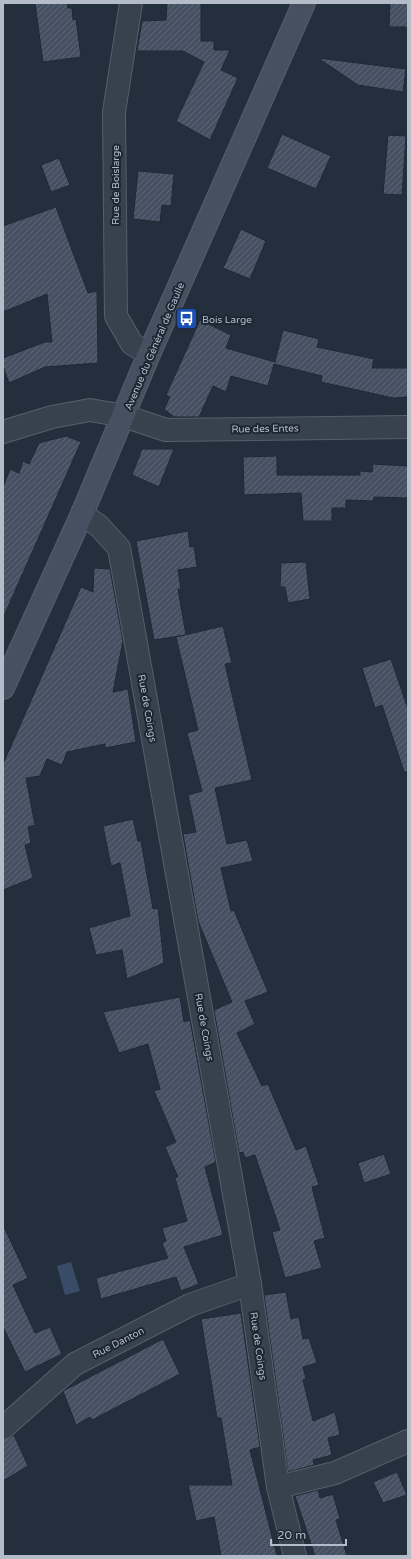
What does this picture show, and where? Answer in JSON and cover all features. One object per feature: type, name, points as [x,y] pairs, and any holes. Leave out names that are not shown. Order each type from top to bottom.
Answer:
[{"type":"main road","name":"Avenue du Général de Gaulle","points":[[3,688],[82,514],[149,354],[304,3]]},
{"type":"street","name":"Rue de Boislarge","points":[[131,3],[114,112],[116,316],[132,344],[149,354]]},
{"type":"street","name":"Rue des Entes","points":[[3,432],[52,416],[90,410],[124,416],[166,430],[408,427]]},
{"type":"street","name":"Rue de Coings","points":[[82,514],[99,526],[119,548],[250,1284],[278,1487],[295,1556]]},
{"type":"street","name":"Rue Danton","points":[[3,1428],[75,1364],[190,1305],[250,1284]]},
{"type":"street","points":[[278,1487],[335,1473],[408,1441]]},
{"type":"water","points":[[71,1262],[80,1291],[65,1295],[57,1266]]},
{"type":"building","points":[[35,3],[67,3],[68,8],[72,8],[73,20],[76,19],[81,57],[43,62]]},
{"type":"building","points":[[167,3],[201,3],[201,41],[214,41],[214,50],[230,50],[221,70],[238,78],[210,140],[176,121],[204,62],[183,51],[137,51],[142,21],[166,20]]},
{"type":"building","points":[[390,3],[408,3],[408,27],[389,27]]},
{"type":"building","points":[[318,58],[406,69],[403,92],[358,85]]},
{"type":"building","points":[[282,134],[331,156],[316,189],[267,168]]},
{"type":"building","points":[[388,135],[406,136],[402,195],[383,194]]},
{"type":"building","points":[[59,158],[70,185],[51,192],[41,165]]},
{"type":"building","points":[[138,171],[174,174],[171,206],[162,205],[160,222],[133,219]]},
{"type":"building","points":[[56,207],[88,293],[97,291],[98,363],[45,367],[9,383],[3,366],[3,358],[45,342],[52,342],[47,294],[3,312],[3,226]]},
{"type":"building","points":[[241,229],[266,241],[250,279],[223,268]]},
{"type":"building","points":[[200,320],[231,335],[226,348],[275,362],[283,330],[319,339],[317,347],[374,359],[372,368],[408,368],[408,397],[393,398],[321,382],[322,376],[274,364],[268,386],[231,376],[226,392],[213,386],[199,417],[174,417],[164,409],[170,397],[166,395]]},
{"type":"building","points":[[66,436],[81,442],[3,618],[3,487],[10,469],[19,473],[23,461],[29,464],[39,443]]},
{"type":"building","points":[[142,449],[174,449],[159,487],[132,475]]},
{"type":"building","points":[[277,456],[277,475],[360,475],[360,471],[372,472],[373,464],[408,466],[408,498],[374,497],[373,501],[346,500],[346,508],[332,508],[332,521],[303,521],[301,493],[244,495],[243,457]]},
{"type":"building","points":[[188,531],[190,547],[194,546],[197,567],[178,570],[181,589],[178,589],[186,635],[154,640],[136,541]]},
{"type":"building","points":[[306,562],[310,599],[288,603],[285,587],[280,587],[281,563]]},
{"type":"building","points":[[94,568],[110,569],[123,641],[113,692],[128,689],[136,742],[105,748],[105,744],[67,752],[62,765],[47,759],[40,776],[26,778],[35,825],[28,827],[31,843],[25,845],[33,878],[3,890],[3,764],[81,587],[93,592]]},
{"type":"building","points":[[223,626],[232,663],[225,664],[252,780],[215,788],[227,844],[247,840],[253,861],[221,868],[231,911],[234,910],[268,992],[245,1001],[255,1024],[237,1033],[262,1086],[268,1084],[296,1150],[306,1146],[319,1185],[312,1187],[325,1238],[314,1241],[322,1268],[285,1278],[272,1232],[280,1230],[255,1155],[245,1158],[243,1152],[239,1153],[214,1010],[232,1002],[198,921],[183,834],[196,832],[188,795],[202,791],[187,733],[198,730],[176,637]]},
{"type":"building","points":[[391,659],[408,709],[408,771],[404,772],[382,705],[375,708],[362,668]]},
{"type":"building","points":[[133,819],[138,841],[141,841],[153,909],[158,908],[164,963],[127,979],[122,950],[96,955],[89,928],[130,916],[120,863],[111,866],[103,826]]},
{"type":"building","points":[[180,997],[184,1022],[190,1020],[216,1162],[205,1167],[223,1235],[184,1247],[199,1284],[181,1291],[176,1277],[101,1299],[96,1278],[168,1258],[162,1243],[166,1241],[162,1228],[187,1221],[175,1178],[178,1177],[165,1147],[176,1142],[154,1091],[160,1089],[148,1044],[119,1053],[103,1012]]},
{"type":"building","points":[[384,1154],[391,1174],[364,1183],[358,1163]]},
{"type":"building","points":[[3,1225],[28,1278],[13,1285],[35,1333],[50,1327],[62,1354],[25,1372],[3,1327]]},
{"type":"building","points":[[286,1292],[291,1319],[299,1317],[303,1339],[309,1338],[317,1363],[303,1367],[306,1379],[303,1380],[313,1421],[335,1412],[340,1435],[328,1438],[332,1455],[313,1460],[314,1465],[288,1472],[264,1295]]},
{"type":"building","points":[[241,1313],[260,1447],[250,1450],[277,1556],[221,1556],[214,1517],[196,1521],[188,1485],[232,1485],[221,1418],[217,1418],[201,1319]]},
{"type":"building","points":[[163,1339],[180,1374],[92,1420],[90,1417],[76,1425],[63,1391]]},
{"type":"building","points":[[14,1435],[28,1466],[3,1481],[3,1440]]},
{"type":"building","points":[[397,1472],[407,1495],[383,1503],[373,1482]]},
{"type":"building","points":[[318,1490],[320,1498],[333,1494],[340,1519],[336,1520],[347,1556],[315,1556],[295,1496]]},
{"type":"place","name":"Bois Large","points":[[187,319]]}]
